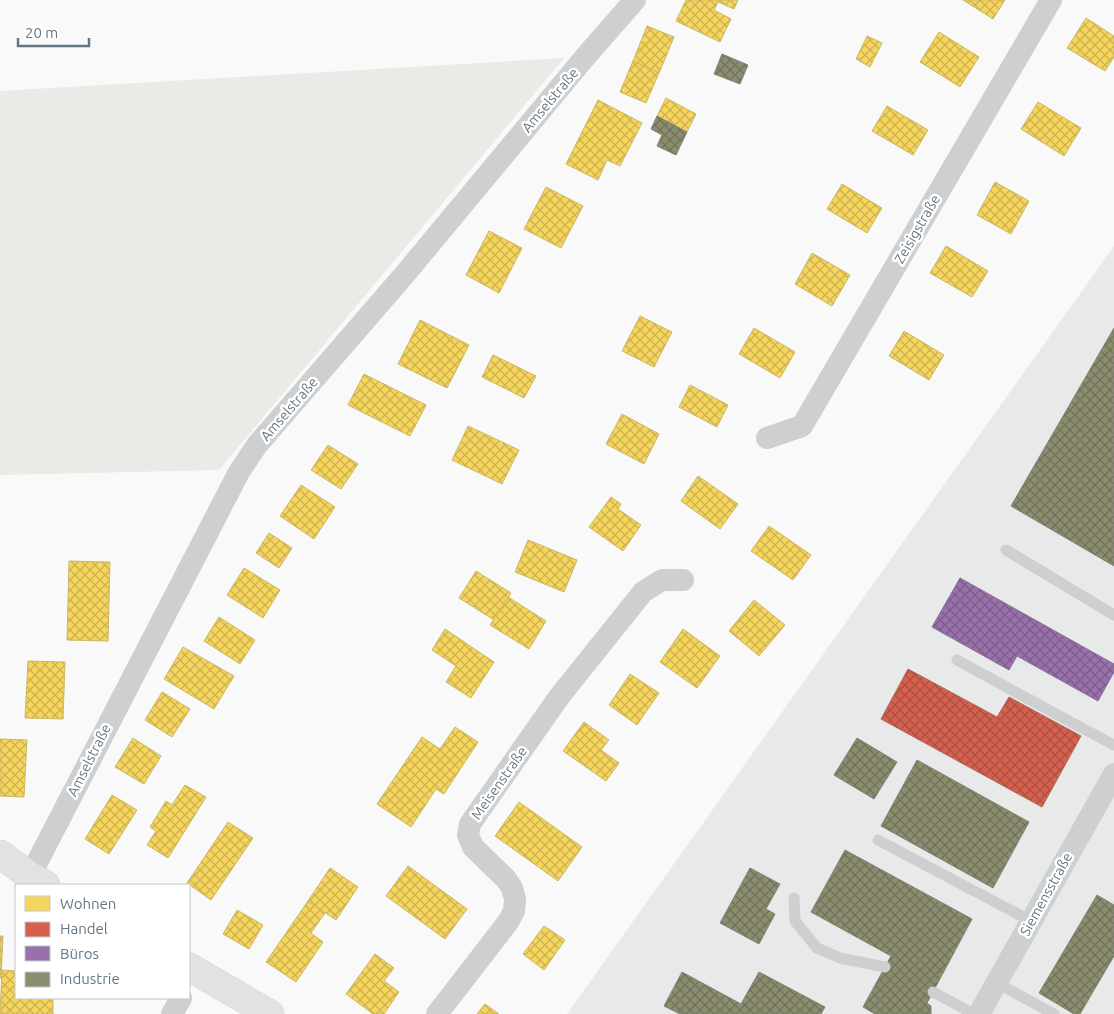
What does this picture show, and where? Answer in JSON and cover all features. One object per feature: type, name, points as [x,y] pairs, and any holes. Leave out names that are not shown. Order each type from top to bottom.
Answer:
[{"type":"street","name":"Amselstraße","points":[[38,881],[219,509],[239,472],[253,452],[635,0]]},
{"type":"street","name":"Zeisigstraße","points":[[768,438],[802,426],[1051,0]]},
{"type":"street","name":"Meisenstraße","points":[[437,1014],[508,922],[514,911],[515,899],[512,888],[506,879],[473,847],[468,835],[470,824],[560,697],[643,592],[662,580],[683,580]]},
{"type":"street","name":"Siemensstraße","points":[[979,1014],[1114,774]]},
{"type":"street","points":[[0,854],[38,881]]},
{"type":"street","points":[[191,974],[270,1014]]},
{"type":"street","points":[[172,1014],[180,999]]},
{"type":"lane","points":[[1006,550],[1114,616]]},
{"type":"lane","points":[[957,660],[1114,744]]},
{"type":"lane","points":[[878,840],[1031,921]]},
{"type":"lane","points":[[794,898],[795,921],[817,948],[840,958],[885,967]]},
{"type":"lane","points":[[997,983],[1054,1014]]},
{"type":"lane","points":[[933,992],[974,1014]]},
{"type":"shaded area","points":[[564,58],[219,470],[0,475],[0,91]]},
{"type":"shaded area","points":[[1114,246],[1114,1014],[567,1014]]},
{"type":"building: Wohnen","points":[[686,0],[738,0],[734,9],[718,2],[714,10],[731,19],[720,42],[676,21]]},
{"type":"building: Wohnen","points":[[963,0],[1005,0],[993,19]]},
{"type":"building: Wohnen","points":[[1086,18],[1114,36],[1114,57],[1105,71],[1067,48]]},
{"type":"building: Wohnen","points":[[647,26],[674,37],[659,73],[633,61]]},
{"type":"building: Wohnen","points":[[939,32],[979,57],[960,87],[920,62]]},
{"type":"building: Wohnen","points":[[867,36],[882,43],[870,67],[856,59]]},
{"type":"building: Wohnen","points":[[633,61],[659,73],[646,103],[620,92]]},
{"type":"building: Wohnen","points":[[666,98],[696,114],[687,132],[657,116]]},
{"type":"building: Wohnen","points":[[598,100],[642,123],[620,166],[607,160],[598,180],[566,164]]},
{"type":"building: Wohnen","points":[[1038,102],[1081,128],[1064,156],[1021,129]]},
{"type":"building: Wohnen","points":[[887,106],[928,130],[913,155],[872,131]]},
{"type":"building: Wohnen","points":[[995,182],[1029,201],[1011,234],[977,215]]},
{"type":"building: Wohnen","points":[[842,184],[882,208],[867,233],[827,209]]},
{"type":"building: Wohnen","points":[[546,187],[583,206],[561,248],[524,229]]},
{"type":"building: Wohnen","points":[[489,231],[522,248],[499,293],[466,275]]},
{"type":"building: Wohnen","points":[[946,246],[988,271],[972,297],[930,273]]},
{"type":"building: Wohnen","points":[[812,253],[850,275],[832,306],[795,284]]},
{"type":"building: Wohnen","points":[[640,316],[672,332],[654,367],[622,351]]},
{"type":"building: Wohnen","points":[[420,320],[469,345],[447,388],[398,364]]},
{"type":"building: Wohnen","points":[[754,328],[795,352],[780,378],[739,354]]},
{"type":"building: Wohnen","points":[[904,331],[944,355],[929,380],[889,356]]},
{"type":"building: Wohnen","points":[[493,355],[536,376],[524,398],[482,377]]},
{"type":"building: Wohnen","points":[[364,374],[426,405],[410,436],[348,405]]},
{"type":"building: Wohnen","points":[[690,385],[728,405],[717,427],[679,407]]},
{"type":"building: Wohnen","points":[[622,414],[659,434],[644,464],[606,444]]},
{"type":"building: Wohnen","points":[[468,426],[519,450],[502,484],[452,460]]},
{"type":"building: Wohnen","points":[[328,445],[358,464],[341,489],[311,470]]},
{"type":"building: Wohnen","points":[[698,476],[738,504],[720,529],[681,501]]},
{"type":"building: Wohnen","points":[[301,485],[335,507],[314,539],[280,516]]},
{"type":"building: Wohnen","points":[[611,497],[621,504],[618,509],[641,525],[623,551],[589,527]]},
{"type":"building: Wohnen","points":[[769,526],[811,555],[793,580],[751,551]]},
{"type":"building: Wohnen","points":[[269,533],[292,548],[279,568],[256,553]]},
{"type":"building: Wohnen","points":[[528,540],[577,560],[564,592],[515,572]]},
{"type":"building: Wohnen","points":[[69,561],[110,562],[108,641],[67,640]]},
{"type":"building: Wohnen","points":[[244,568],[280,590],[263,618],[227,595]]},
{"type":"building: Wohnen","points":[[476,571],[511,593],[494,620],[459,598]]},
{"type":"building: Wohnen","points":[[508,597],[546,621],[529,649],[490,625]]},
{"type":"building: Wohnen","points":[[754,600],[785,625],[759,656],[729,631]]},
{"type":"building: Wohnen","points":[[219,617],[255,640],[240,664],[204,641]]},
{"type":"building: Wohnen","points":[[445,629],[494,662],[471,698],[446,682],[456,666],[432,650]]},
{"type":"building: Wohnen","points":[[683,629],[720,656],[697,688],[660,662]]},
{"type":"building: Wohnen","points":[[183,647],[234,676],[214,709],[164,679]]},
{"type":"building: Wohnen","points":[[28,661],[65,662],[63,719],[25,718]]},
{"type":"building: Wohnen","points":[[630,674],[659,693],[637,725],[609,705]]},
{"type":"building: Wohnen","points":[[162,692],[190,709],[172,737],[145,720]]},
{"type":"building: Wohnen","points":[[584,722],[609,740],[601,750],[619,763],[606,781],[563,751]]},
{"type":"building: Wohnen","points":[[455,727],[478,742],[444,794],[436,789],[411,827],[377,804],[422,737],[440,749]]},
{"type":"building: Wohnen","points":[[133,738],[161,756],[144,784],[115,767]]},
{"type":"building: Wohnen","points":[[0,739],[27,740],[24,797],[0,796]]},
{"type":"building: Wohnen","points":[[185,785],[206,797],[168,858],[147,845],[156,831],[150,827],[166,801],[172,805]]},
{"type":"building: Wohnen","points":[[112,795],[137,810],[109,854],[85,839]]},
{"type":"building: Wohnen","points":[[519,802],[582,847],[558,881],[495,836]]},
{"type":"building: Wohnen","points":[[228,822],[253,838],[211,900],[187,883]]},
{"type":"building: Wohnen","points":[[408,866],[467,909],[445,939],[386,896]]},
{"type":"building: Wohnen","points":[[330,868],[358,887],[336,920],[308,901]]},
{"type":"building: Wohnen","points":[[308,901],[325,913],[311,933],[323,942],[296,982],[266,962]]},
{"type":"building: Wohnen","points":[[237,910],[263,925],[249,949],[223,934]]},
{"type":"building: Wohnen","points":[[544,926],[565,940],[544,970],[523,954]]},
{"type":"building: Wohnen","points":[[0,936],[3,936],[1,978],[0,978]]},
{"type":"building: Wohnen","points":[[375,954],[394,968],[384,981],[399,992],[384,1014],[373,1014],[346,994]]},
{"type":"building: Wohnen","points":[[2,970],[15,971],[15,999],[53,999],[53,1014],[0,1014]]},
{"type":"building: Wohnen","points":[[485,1004],[499,1014],[477,1014]]},
{"type":"building: Handel","points":[[908,669],[997,717],[1009,697],[1081,736],[1042,807],[881,719]]},
{"type":"building: Büros","points":[[960,578],[1114,664],[1114,672],[1098,701],[1017,656],[1009,670],[932,627]]},
{"type":"building: Industrie","points":[[722,54],[748,65],[740,84],[714,74]]},
{"type":"building: Industrie","points":[[657,116],[687,132],[676,155],[657,146],[662,135],[651,129]]},
{"type":"building: Industrie","points":[[1114,328],[1114,566],[1011,506]]},
{"type":"building: Industrie","points":[[857,738],[897,762],[874,799],[834,775]]},
{"type":"building: Industrie","points":[[917,760],[1029,822],[993,888],[881,826]]},
{"type":"building: Industrie","points":[[845,850],[972,919],[927,1003],[931,1006],[931,1014],[875,1014],[863,1007],[891,956],[811,912]]},
{"type":"building: Industrie","points":[[750,868],[780,884],[766,909],[775,914],[759,944],[720,923]]},
{"type":"building: Industrie","points":[[1097,895],[1114,905],[1114,956],[1080,1014],[1074,1014],[1039,993]]},
{"type":"building: Industrie","points":[[682,972],[741,1004],[759,972],[825,1007],[821,1014],[680,1014],[664,1006]]}]
